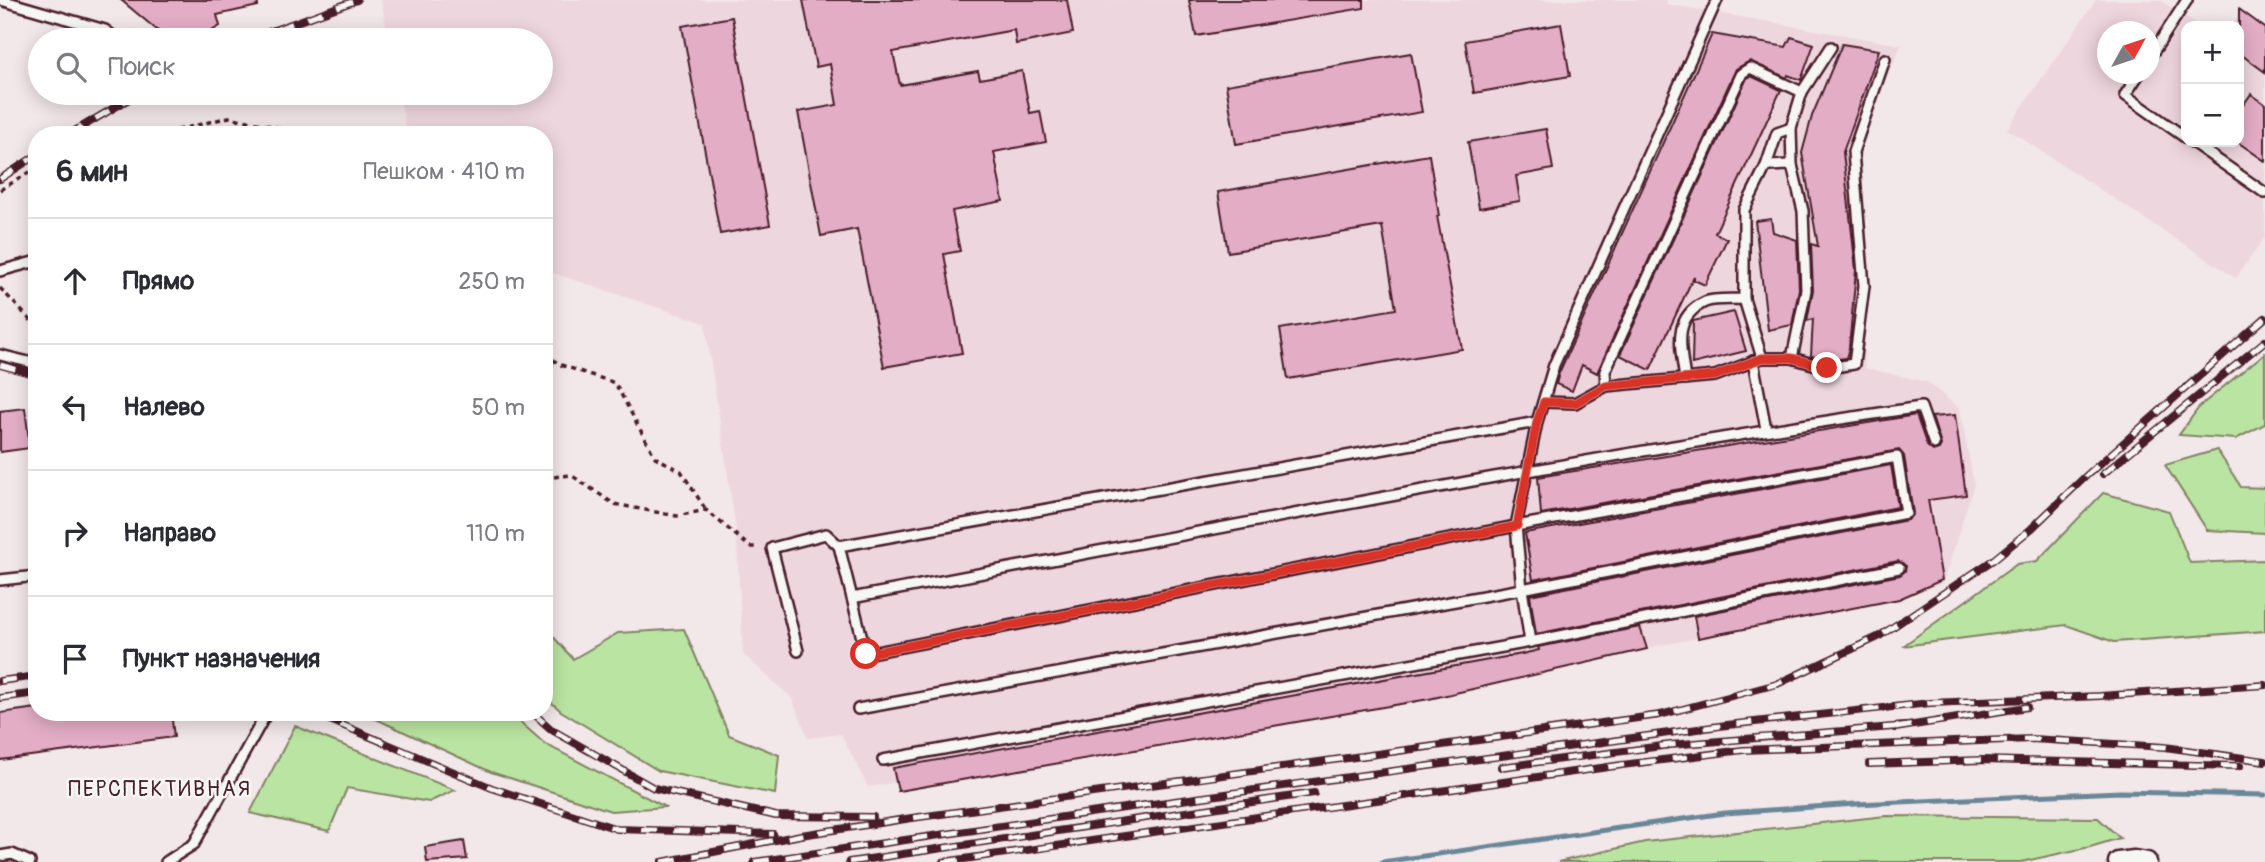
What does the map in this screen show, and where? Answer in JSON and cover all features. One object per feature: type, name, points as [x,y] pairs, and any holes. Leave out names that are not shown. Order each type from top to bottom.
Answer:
[{"type":"street","points":[[2118,862],[2147,862]]},
{"type":"lane","points":[[1,0],[99,28]]},
{"type":"lane","points":[[1530,642],[1517,526],[1537,422],[1554,365],[1717,0]]},
{"type":"lane","points":[[2160,42],[2187,0]]},
{"type":"lane","points":[[1792,358],[1807,290],[1803,211],[1792,165],[1791,128],[1802,92],[1831,47]]},
{"type":"lane","points":[[1544,402],[1575,403],[1606,386],[1715,376],[1758,360],[1792,358],[1827,368],[1854,364],[1864,286],[1853,152],[1885,59]]},
{"type":"lane","points":[[1606,386],[1605,371],[1742,74],[1751,68],[1802,92]]},
{"type":"lane","points":[[2132,84],[2125,95],[2181,134]]},
{"type":"lane","points":[[1766,429],[1758,360],[1744,299],[1744,210],[1766,166],[1777,133],[1791,128]]},
{"type":"lane","points":[[2199,147],[2265,193]]},
{"type":"lane","points":[[1766,166],[1792,165]]},
{"type":"lane","points":[[0,271],[28,263]]},
{"type":"lane","points":[[1685,379],[1679,334],[1688,314],[1707,301],[1744,299]]},
{"type":"lane","points":[[0,355],[28,362]]},
{"type":"lane","points":[[852,598],[1527,471],[1766,429],[1921,407],[1934,444]]},
{"type":"lane","points":[[839,546],[1537,422]]},
{"type":"lane","points":[[798,651],[772,548],[826,534],[839,546],[866,654],[1517,526],[1897,457],[1906,513],[1522,589],[858,709]]},
{"type":"lane","points":[[883,760],[1530,642],[1899,568]]},
{"type":"lane","points":[[0,580],[28,577]]},
{"type":"lane","points":[[166,862],[194,844],[262,721]]},
{"type":"lane","points":[[0,856],[12,854],[30,862]]},
{"type":"path","points":[[194,126],[229,117],[271,126]]},
{"type":"path","points":[[0,190],[28,173]]},
{"type":"path","points":[[0,288],[28,318]]},
{"type":"path","points":[[553,360],[615,383],[655,457],[681,471],[706,510],[750,547],[772,548]]},
{"type":"path","points":[[553,477],[571,475],[614,504],[677,516],[706,510]]},
{"type":"shaded area","points":[[381,0],[1667,0],[1666,4],[1901,45],[1850,162],[1865,368],[1927,382],[1960,409],[1974,484],[1943,583],[1899,599],[1428,690],[868,787],[841,734],[808,738],[792,698],[743,654],[736,529],[705,323],[553,273],[553,126],[405,126],[401,105],[553,105],[553,28],[387,28]]},
{"type":"shaded area","points":[[2096,0],[2160,0],[2192,21],[2181,21],[2181,147],[2244,147],[2244,21],[2234,21],[2241,11],[2265,28],[2265,237],[2236,278],[2007,129]]},
{"type":"green space","points":[[2265,353],[2265,424],[2236,439],[2179,435],[2200,406]]},
{"type":"green space","points":[[2217,450],[2241,487],[2265,488],[2265,533],[2207,530],[2165,465]]},
{"type":"green space","points":[[2103,493],[2169,511],[2190,563],[2265,560],[2265,631],[2114,642],[2066,625],[1903,646],[2017,564],[2037,561]]},
{"type":"green space","points":[[684,629],[729,735],[779,755],[775,794],[659,771],[553,704],[553,636],[573,659],[618,633]]},
{"type":"green space","points":[[380,721],[519,721],[545,744],[665,807],[611,811],[491,772]]},
{"type":"green space","points":[[295,726],[455,790],[429,802],[347,788],[329,831],[250,813]]},
{"type":"green space","points":[[1886,816],[2098,818],[2120,838],[2021,862],[1558,862],[1645,842]]},
{"type":"building","points":[[121,0],[257,0],[258,6],[217,15],[220,26],[217,28],[155,28]]},
{"type":"building","points":[[803,0],[1067,0],[1073,33],[1016,44],[1014,30],[893,52],[900,85],[978,71],[980,79],[1022,71],[1030,113],[1040,111],[1046,142],[994,152],[1003,201],[952,211],[960,251],[944,254],[962,353],[884,367],[857,229],[821,236],[798,112],[837,105],[830,64],[816,67]]},
{"type":"building","points":[[1189,0],[1364,0],[1364,8],[1196,36]]},
{"type":"building","points":[[2239,9],[2265,28],[2265,72],[2244,57],[2244,21],[2239,21]]},
{"type":"building","points":[[732,17],[770,225],[720,234],[682,26]]},
{"type":"building","points":[[1561,24],[1570,76],[1474,93],[1465,41]]},
{"type":"building","points":[[1712,34],[1786,47],[1791,37],[1814,44],[1801,80],[1788,75],[1787,78],[1750,61],[1736,69],[1597,373],[1582,365],[1572,391],[1556,384],[1559,373]]},
{"type":"building","points":[[1842,44],[1879,50],[1843,152],[1856,270],[1849,348],[1846,358],[1833,360],[1811,356],[1813,319],[1807,321],[1813,290],[1811,244],[1818,246],[1802,153],[1812,116]]},
{"type":"building","points":[[1411,53],[1422,112],[1236,144],[1226,85]]},
{"type":"building","points":[[1751,76],[1781,90],[1715,233],[1727,239],[1705,285],[1694,280],[1694,276],[1650,370],[1620,355],[1747,78]]},
{"type":"building","points":[[2251,94],[2265,104],[2265,161],[2244,146],[2244,104]]},
{"type":"building","points":[[1546,129],[1553,169],[1516,176],[1520,201],[1479,208],[1468,142]]},
{"type":"building","points":[[1429,155],[1437,216],[1462,349],[1288,379],[1280,329],[1396,309],[1382,226],[1228,252],[1218,192]]},
{"type":"building","points":[[1771,219],[1773,232],[1797,240],[1799,289],[1792,325],[1768,330],[1755,221]]},
{"type":"building","points":[[1734,312],[1746,351],[1692,364],[1693,321]]},
{"type":"building","points":[[25,408],[28,448],[0,452],[0,411]]},
{"type":"building","points":[[1916,415],[1927,446],[1933,451],[1941,445],[1932,417],[1955,415],[1966,495],[1928,500],[1942,580],[1899,599],[1698,638],[1694,616],[1900,575],[1906,566],[1898,561],[1536,634],[1530,595],[1907,520],[1913,513],[1904,456],[1899,450],[1541,514],[1538,477]]},
{"type":"building","points":[[1891,465],[1898,507],[1533,580],[1525,533]]},
{"type":"building","points":[[1640,627],[1647,649],[1429,699],[898,791],[893,768],[1522,654],[1539,650],[1538,647]]},
{"type":"building","points":[[28,709],[28,721],[172,721],[174,737],[0,760],[0,713]]},
{"type":"building","points":[[464,841],[467,859],[427,862],[425,847]]},
{"type":"waterway","points":[[1382,862],[1725,813],[2120,792],[2265,795]]},
{"type":"railway","points":[[280,28],[357,0]]},
{"type":"railway","points":[[83,126],[119,105]]},
{"type":"railway","points":[[0,179],[28,161]]},
{"type":"railway","points":[[662,862],[801,835],[912,818],[1660,715],[1777,684],[1878,637],[1993,560],[2265,318]]},
{"type":"railway","points":[[2103,474],[2265,341]]},
{"type":"railway","points":[[0,365],[28,373]]},
{"type":"railway","points":[[0,681],[28,677]]},
{"type":"railway","points":[[754,862],[1727,725],[1930,703],[2100,696],[2265,685]]},
{"type":"railway","points":[[0,698],[28,694]]},
{"type":"railway","points":[[1895,728],[2027,707]]},
{"type":"railway","points":[[332,721],[492,788],[617,829],[773,834]]},
{"type":"railway","points":[[542,721],[552,730],[654,788],[776,816],[873,817]]},
{"type":"railway","points":[[1501,767],[1670,745],[1905,726]]},
{"type":"railway","points":[[943,862],[1743,750],[2032,739],[2165,747],[2265,761]]},
{"type":"railway","points":[[1869,764],[1982,760],[2240,766]]},
{"type":"railway","points":[[849,862],[1314,793]]},
{"type":"district","name":"ПЕРСПЕКТИВНАЯ","points":[[160,789]]},
{"type":"route","points":[[866,654],[1517,526],[1537,422],[1544,402],[1575,403],[1606,386],[1715,376],[1762,358],[1792,358],[1827,368]]}]
